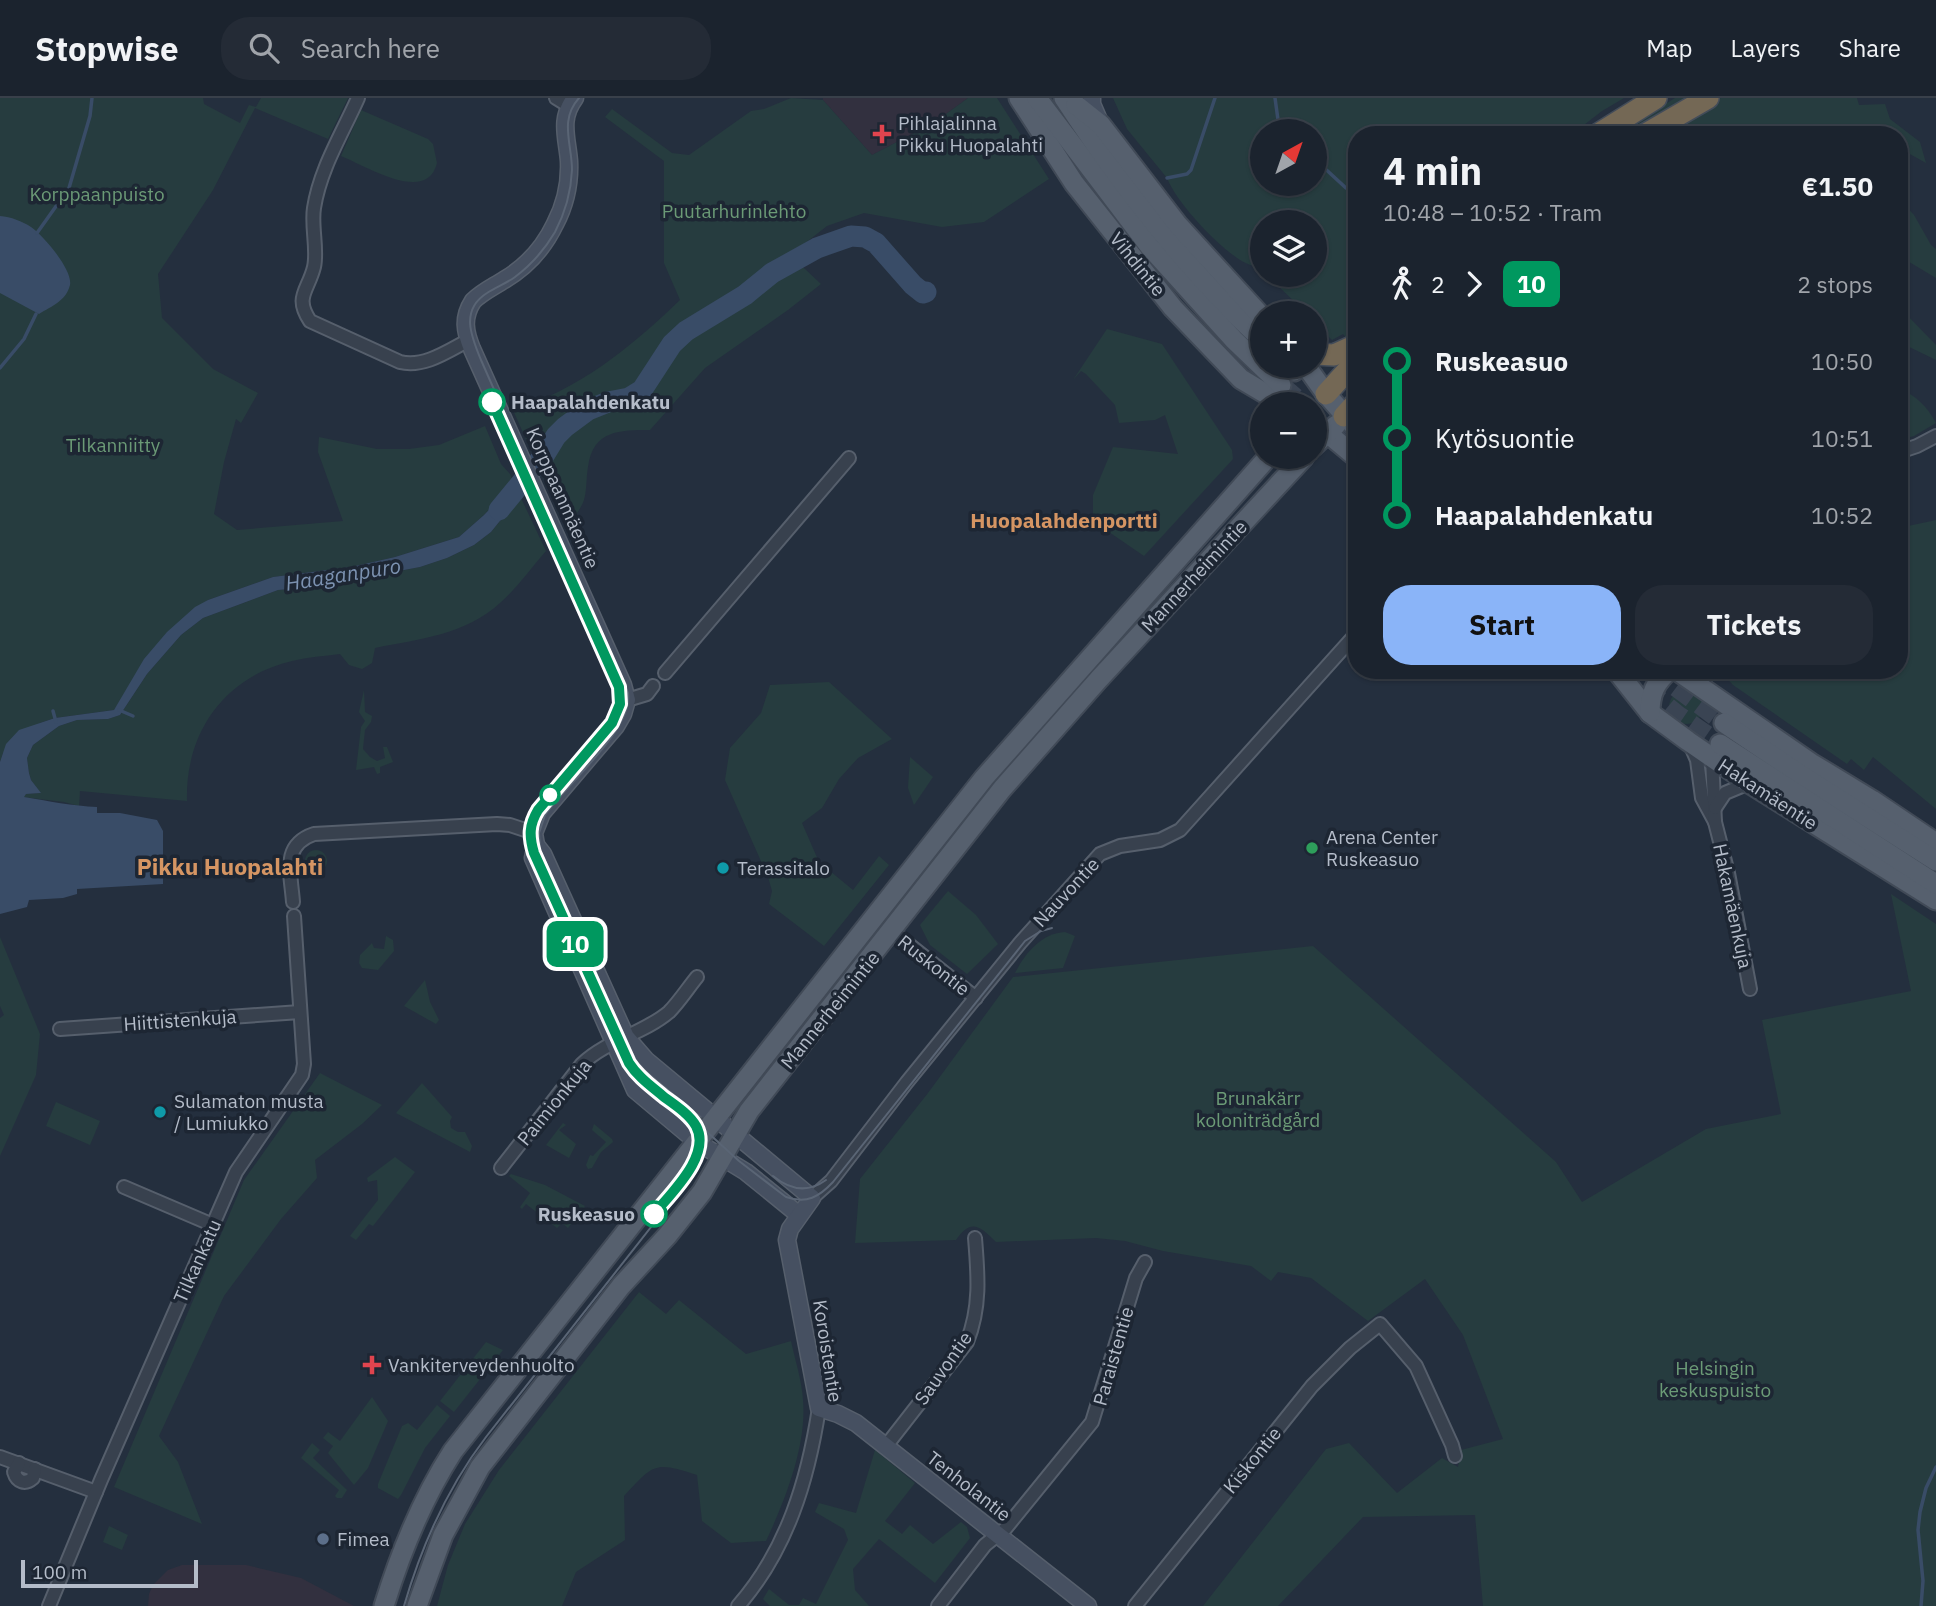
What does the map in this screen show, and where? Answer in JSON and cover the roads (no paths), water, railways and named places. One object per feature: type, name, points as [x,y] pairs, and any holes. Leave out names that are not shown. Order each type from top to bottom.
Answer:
[{"type":"highway","points":[[1611,126],[1656,98]]},
{"type":"highway","points":[[1660,126],[1708,98]]},
{"type":"highway","points":[[1327,355],[1334,355],[1348,349]]},
{"type":"highway","points":[[1327,392],[1348,370]]},
{"type":"main road","name":"Vihdintie","points":[[1019,98],[1074,183],[1172,308],[1241,379],[1290,378],[1309,392]]},
{"type":"main road","name":"Vihdintie","points":[[1037,98],[1053,106],[1150,247],[1234,340],[1250,351]]},
{"type":"main road","name":"Vihdintie","points":[[1066,98],[1101,125],[1178,225],[1250,304]]},
{"type":"main road","name":"Vihdintie","points":[[1066,98],[1123,183],[1165,236],[1250,327]]},
{"type":"main road","points":[[1044,138],[1053,106]]},
{"type":"main road","points":[[1241,379],[1250,392]]},
{"type":"main road","points":[[1327,404],[1348,414]]},
{"type":"main road","points":[[1327,425],[1348,417]]},
{"type":"main road","points":[[1327,431],[1348,450]]},
{"type":"main road","name":"Mannerheimintie","points":[[384,1606],[418,1514],[453,1451],[989,772],[1257,469]]},
{"type":"main road","name":"Mannerheimintie","points":[[417,1606],[443,1535],[480,1467],[621,1286],[667,1236],[709,1181],[750,1111],[1011,779],[1099,679],[1293,469]]},
{"type":"main road","name":"Hakamäentie","points":[[1623,679],[1650,713],[1688,741],[1718,737],[1801,775],[1936,861]]},
{"type":"main road","points":[[1650,713],[1651,695],[1662,679]]},
{"type":"main road","points":[[1690,679],[1811,763],[1936,843]]},
{"type":"main road","points":[[1688,741],[1718,737],[1716,711],[1710,692]]},
{"type":"main road","name":"Hakamäentie","points":[[1718,737],[1749,783],[1936,900]]},
{"type":"main road","name":"Hakamäentie","points":[[1718,737],[1936,884]]},
{"type":"street","points":[[358,98],[320,179],[312,223],[314,267],[302,295],[301,306],[310,321],[412,365],[469,340]]},
{"type":"street","points":[[1092,98],[1101,125]]},
{"type":"street","name":"Korppaanmäentie","points":[[567,101],[564,127],[569,171],[559,216],[544,243],[531,259],[514,274],[473,301],[468,309],[465,326],[627,699]]},
{"type":"street","points":[[1908,449],[1936,436]]},
{"type":"street","points":[[664,673],[849,458]]},
{"type":"street","name":"Nauvontie","points":[[812,1199],[831,1181],[907,1082],[1035,926],[1100,854],[1120,846],[1169,838],[1187,824],[1348,643]]},
{"type":"street","points":[[1701,679],[1710,692]]},
{"type":"street","points":[[653,687],[647,694],[627,699],[620,720],[545,809],[538,821],[533,858],[620,1040],[635,1090],[697,1142],[746,1172],[799,1215]]},
{"type":"street","name":"Hakamäenkuja","points":[[1715,822],[1718,737]]},
{"type":"street","name":"Hakamäenkuja","points":[[1688,741],[1697,760],[1702,798],[1715,822],[1728,873],[1750,989]]},
{"type":"street","points":[[1715,808],[1725,793],[1749,783]]},
{"type":"street","name":"Tilkankatu","points":[[49,1606],[236,1172],[300,1081],[303,1064],[290,856],[299,841],[314,834],[497,824],[510,825],[535,839]]},
{"type":"street","name":"Ruskontie","points":[[892,931],[976,998]]},
{"type":"street","name":"Paimionkuja","points":[[501,1168],[582,1063],[591,1055],[668,1012],[697,977]]},
{"type":"street","name":"Hiittistenkuja","points":[[60,1029],[300,1012]]},
{"type":"street","points":[[620,1040],[812,1199]]},
{"type":"street","points":[[124,1187],[213,1224]]},
{"type":"street","name":"Koroistentie","points":[[738,1606],[770,1562],[789,1523],[808,1464],[819,1408],[787,1240],[790,1229],[812,1199]]},
{"type":"street","name":"Sauvontie","points":[[886,1446],[967,1342],[974,1323],[978,1297],[975,1238]]},
{"type":"street","name":"Paraistentie","points":[[938,1606],[981,1550],[1004,1529],[1092,1422],[1136,1278],[1145,1262]]},
{"type":"street","name":"Kiskontie","points":[[1135,1606],[1312,1386],[1350,1348],[1380,1324],[1416,1366],[1455,1455]]},
{"type":"street","name":"Tenholantie","points":[[819,1408],[856,1423],[1088,1606]]},
{"type":"street","points":[[0,1457],[96,1492]]},
{"type":"water","points":[[0,216],[20,221],[36,231],[56,253],[67,271],[70,279],[68,291],[58,302],[39,314],[0,293]]},
{"type":"water","points":[[514,484],[520,496],[491,532],[474,545],[420,567],[315,587],[278,590],[203,618],[181,635],[147,674],[120,715],[108,719],[77,720],[59,726],[33,745],[27,758],[29,773],[41,793],[26,794],[24,797],[97,807],[97,813],[120,813],[157,820],[163,831],[163,884],[77,889],[77,894],[63,898],[29,900],[27,907],[0,914],[0,762],[6,744],[19,730],[55,718],[114,710],[144,659],[167,632],[195,607],[208,600],[273,577],[351,567],[395,557],[459,537]]},
{"type":"waterway","points":[[37,233],[69,188],[90,116],[92,98]]},
{"type":"waterway","name":"Haaganpuro","points":[[1167,178],[1187,174],[1191,170],[1215,98]]},
{"type":"waterway","points":[[1275,98],[1278,119]]},
{"type":"waterway","points":[[1327,170],[1346,188]]},
{"type":"waterway","name":"Haaganpuro","points":[[499,510],[565,427],[588,410],[629,398],[642,390],[672,344],[686,331],[745,295],[772,273],[817,248],[851,236],[865,237],[876,243],[913,285],[923,293],[926,292]]},
{"type":"waterway","points":[[0,368],[24,339],[36,314]]},
{"type":"waterway","points":[[119,710],[133,716]]},
{"type":"waterway","points":[[53,711],[56,722]]},
{"type":"waterway","points":[[1921,1606],[1923,1581],[1918,1530],[1926,1488],[1936,1467]]},
{"type":"tunnel","points":[[1281,385],[1289,392]]},
{"type":"tunnel","points":[[1634,679],[1678,715],[1720,744]]},
{"type":"tunnel","points":[[1665,679],[1724,723]]},
{"type":"tram line","points":[[404,1606],[437,1517],[472,1456],[699,1166],[706,1149],[706,1133],[699,1120],[635,1059],[540,850],[539,833],[545,815],[609,740],[627,708],[628,693],[471,333],[473,307],[490,291],[527,267],[547,245],[559,225],[567,202],[572,170],[569,115],[579,98]]},
{"type":"tram line","name":"10","points":[[492,402],[619,687],[620,704],[612,723],[538,810],[530,836],[534,853],[629,1063],[639,1076],[695,1124],[699,1133],[698,1156],[692,1167],[654,1214]]},
{"type":"tram line","points":[[706,1131],[739,1161],[786,1197],[800,1200],[818,1195],[833,1182],[1025,941],[1052,928]]},
{"type":"tram line","points":[[773,1176],[799,1188],[813,1187],[826,1180]]},
{"type":"place","name":"Pihlajalinna Pikku Huopalahti","points":[[882,134]]},
{"type":"place","name":"Haapalahdenkatu","points":[[492,402]]},
{"type":"place","name":"Arena Center Ruskeasuo","points":[[1312,848]]},
{"type":"place","name":"Terassitalo","points":[[723,868]]},
{"type":"place","name":"Sulamaton musta / Lumiukko","points":[[160,1112]]},
{"type":"place","name":"Ruskeasuo","points":[[654,1214]]},
{"type":"place","name":"Vankiterveydenhuolto","points":[[372,1365]]},
{"type":"place","name":"Fimea","points":[[323,1539]]},
{"type":"district","name":"Huopalahdenportti","points":[[1064,520]]},
{"type":"district","name":"Pikku Huopalahti","points":[[230,866]]},
{"type":"park label","name":"Korppaanpuisto","points":[[97,194]]},
{"type":"park label","name":"Puutarhurinlehto","points":[[734,211]]},
{"type":"park label","name":"Tilkanniitty","points":[[113,445]]},
{"type":"park label","name":"Brunakärr koloniträdgård","points":[[1258,1109]]},
{"type":"park label","name":"Helsingin keskuspuisto","points":[[1715,1379]]}]
